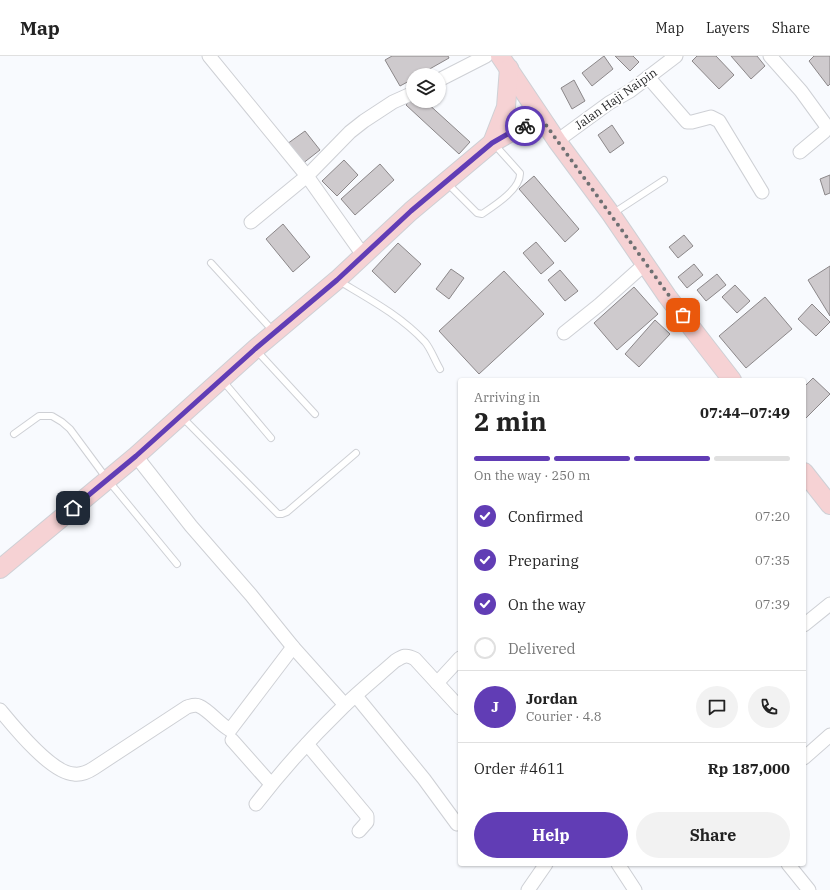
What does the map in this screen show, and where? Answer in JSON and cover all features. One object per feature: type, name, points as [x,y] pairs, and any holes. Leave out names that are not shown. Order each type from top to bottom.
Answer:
[{"type":"main road","points":[[504,62],[557,141],[611,214],[667,296],[730,378]]},
{"type":"main road","points":[[492,143],[506,108],[504,62]]},
{"type":"main road","points":[[1,567],[136,456],[255,349],[276,333],[337,280],[411,211],[492,143],[520,127],[546,125]]},
{"type":"main road","points":[[806,475],[830,505]]},
{"type":"street","points":[[209,56],[307,176],[363,255]]},
{"type":"street","points":[[446,76],[486,56]]},
{"type":"street","name":"Jalan Haji Naipin","points":[[557,141],[676,56]]},
{"type":"street","points":[[770,56],[801,91],[827,128],[800,152]]},
{"type":"street","points":[[648,77],[687,122],[711,117],[719,121],[762,192]]},
{"type":"street","points":[[251,222],[307,176],[350,132],[393,102],[406,96]]},
{"type":"street","points":[[564,333],[599,306],[645,264]]},
{"type":"street","points":[[136,456],[293,647],[345,705]]},
{"type":"street","points":[[806,622],[830,604]]},
{"type":"street","points":[[0,710],[18,732],[47,761],[72,774],[84,774],[187,707],[194,705],[200,706],[222,726],[230,730],[293,647]]},
{"type":"street","points":[[256,804],[271,784],[345,705],[395,661],[404,655],[415,659],[458,706]]},
{"type":"street","points":[[437,683],[458,660]]},
{"type":"street","points":[[356,696],[424,779],[457,824]]},
{"type":"street","points":[[806,756],[830,735]]},
{"type":"street","points":[[232,740],[271,784]]},
{"type":"street","points":[[307,744],[367,816],[367,822],[359,831]]},
{"type":"street","points":[[528,890],[545,866]]},
{"type":"street","points":[[619,866],[634,890]]},
{"type":"street","points":[[790,866],[809,890]]},
{"type":"lane","points":[[446,182],[477,213],[482,214],[498,203],[519,184],[521,178],[520,173],[492,143]]},
{"type":"lane","points":[[611,214],[664,180]]},
{"type":"lane","points":[[211,263],[276,333]]},
{"type":"lane","points":[[337,280],[385,308],[410,328],[426,343],[440,369]]},
{"type":"lane","points":[[255,349],[315,414]]},
{"type":"lane","points":[[222,380],[270,438]]},
{"type":"lane","points":[[14,434],[39,416],[52,416],[62,422],[70,429],[107,479],[177,564]]},
{"type":"lane","points":[[181,416],[278,514],[287,512],[356,453]]},
{"type":"building","points":[[392,56],[448,56],[449,58],[431,68],[406,68],[406,83],[400,86],[385,60]]},
{"type":"building","points":[[604,56],[613,69],[592,86],[582,73]]},
{"type":"building","points":[[615,56],[633,56],[639,62],[630,71]]},
{"type":"building","points":[[697,56],[716,56],[734,75],[719,89],[692,61]]},
{"type":"building","points":[[731,56],[757,56],[765,66],[751,79]]},
{"type":"building","points":[[814,56],[830,56],[830,84],[828,86],[809,61]]},
{"type":"building","points":[[574,80],[585,101],[572,109],[561,88]]},
{"type":"building","points":[[409,108],[433,108],[470,142],[459,154]]},
{"type":"building","points":[[612,125],[624,143],[610,153],[598,135]]},
{"type":"building","points":[[305,131],[320,150],[302,164],[287,144]]},
{"type":"building","points":[[344,160],[358,175],[337,196],[322,181]]},
{"type":"building","points":[[380,164],[394,180],[355,215],[341,199]]},
{"type":"building","points":[[830,175],[830,193],[825,195],[820,179]]},
{"type":"building","points":[[534,176],[579,229],[565,242],[519,189]]},
{"type":"building","points":[[283,224],[310,257],[293,272],[266,239]]},
{"type":"building","points":[[684,235],[693,246],[678,258],[669,247]]},
{"type":"building","points":[[536,242],[554,263],[541,274],[523,253]]},
{"type":"building","points":[[398,243],[421,264],[395,293],[372,271]]},
{"type":"building","points":[[694,264],[703,275],[687,288],[678,277]]},
{"type":"building","points":[[830,266],[830,316],[808,280]]},
{"type":"building","points":[[451,269],[464,278],[449,299],[436,289]]},
{"type":"building","points":[[560,270],[578,291],[565,301],[548,280]]},
{"type":"building","points":[[504,271],[544,314],[479,374],[439,331]]},
{"type":"building","points":[[717,274],[726,285],[706,301],[697,290]]},
{"type":"building","points":[[735,285],[750,301],[737,313],[722,297]]},
{"type":"building","points":[[634,287],[658,314],[617,350],[594,323]]},
{"type":"building","points":[[765,297],[792,329],[746,368],[719,336]]},
{"type":"building","points":[[812,304],[830,322],[816,336],[798,319]]},
{"type":"building","points":[[655,320],[670,334],[639,367],[625,354]]},
{"type":"building","points":[[813,378],[830,394],[806,418],[806,385]]},
{"type":"way so far","points":[[525,126],[546,125],[611,214],[667,296],[683,315]]},
{"type":"route","points":[[73,508],[136,456],[255,349],[276,333],[337,280],[411,211],[492,143],[520,127],[525,126]]}]
